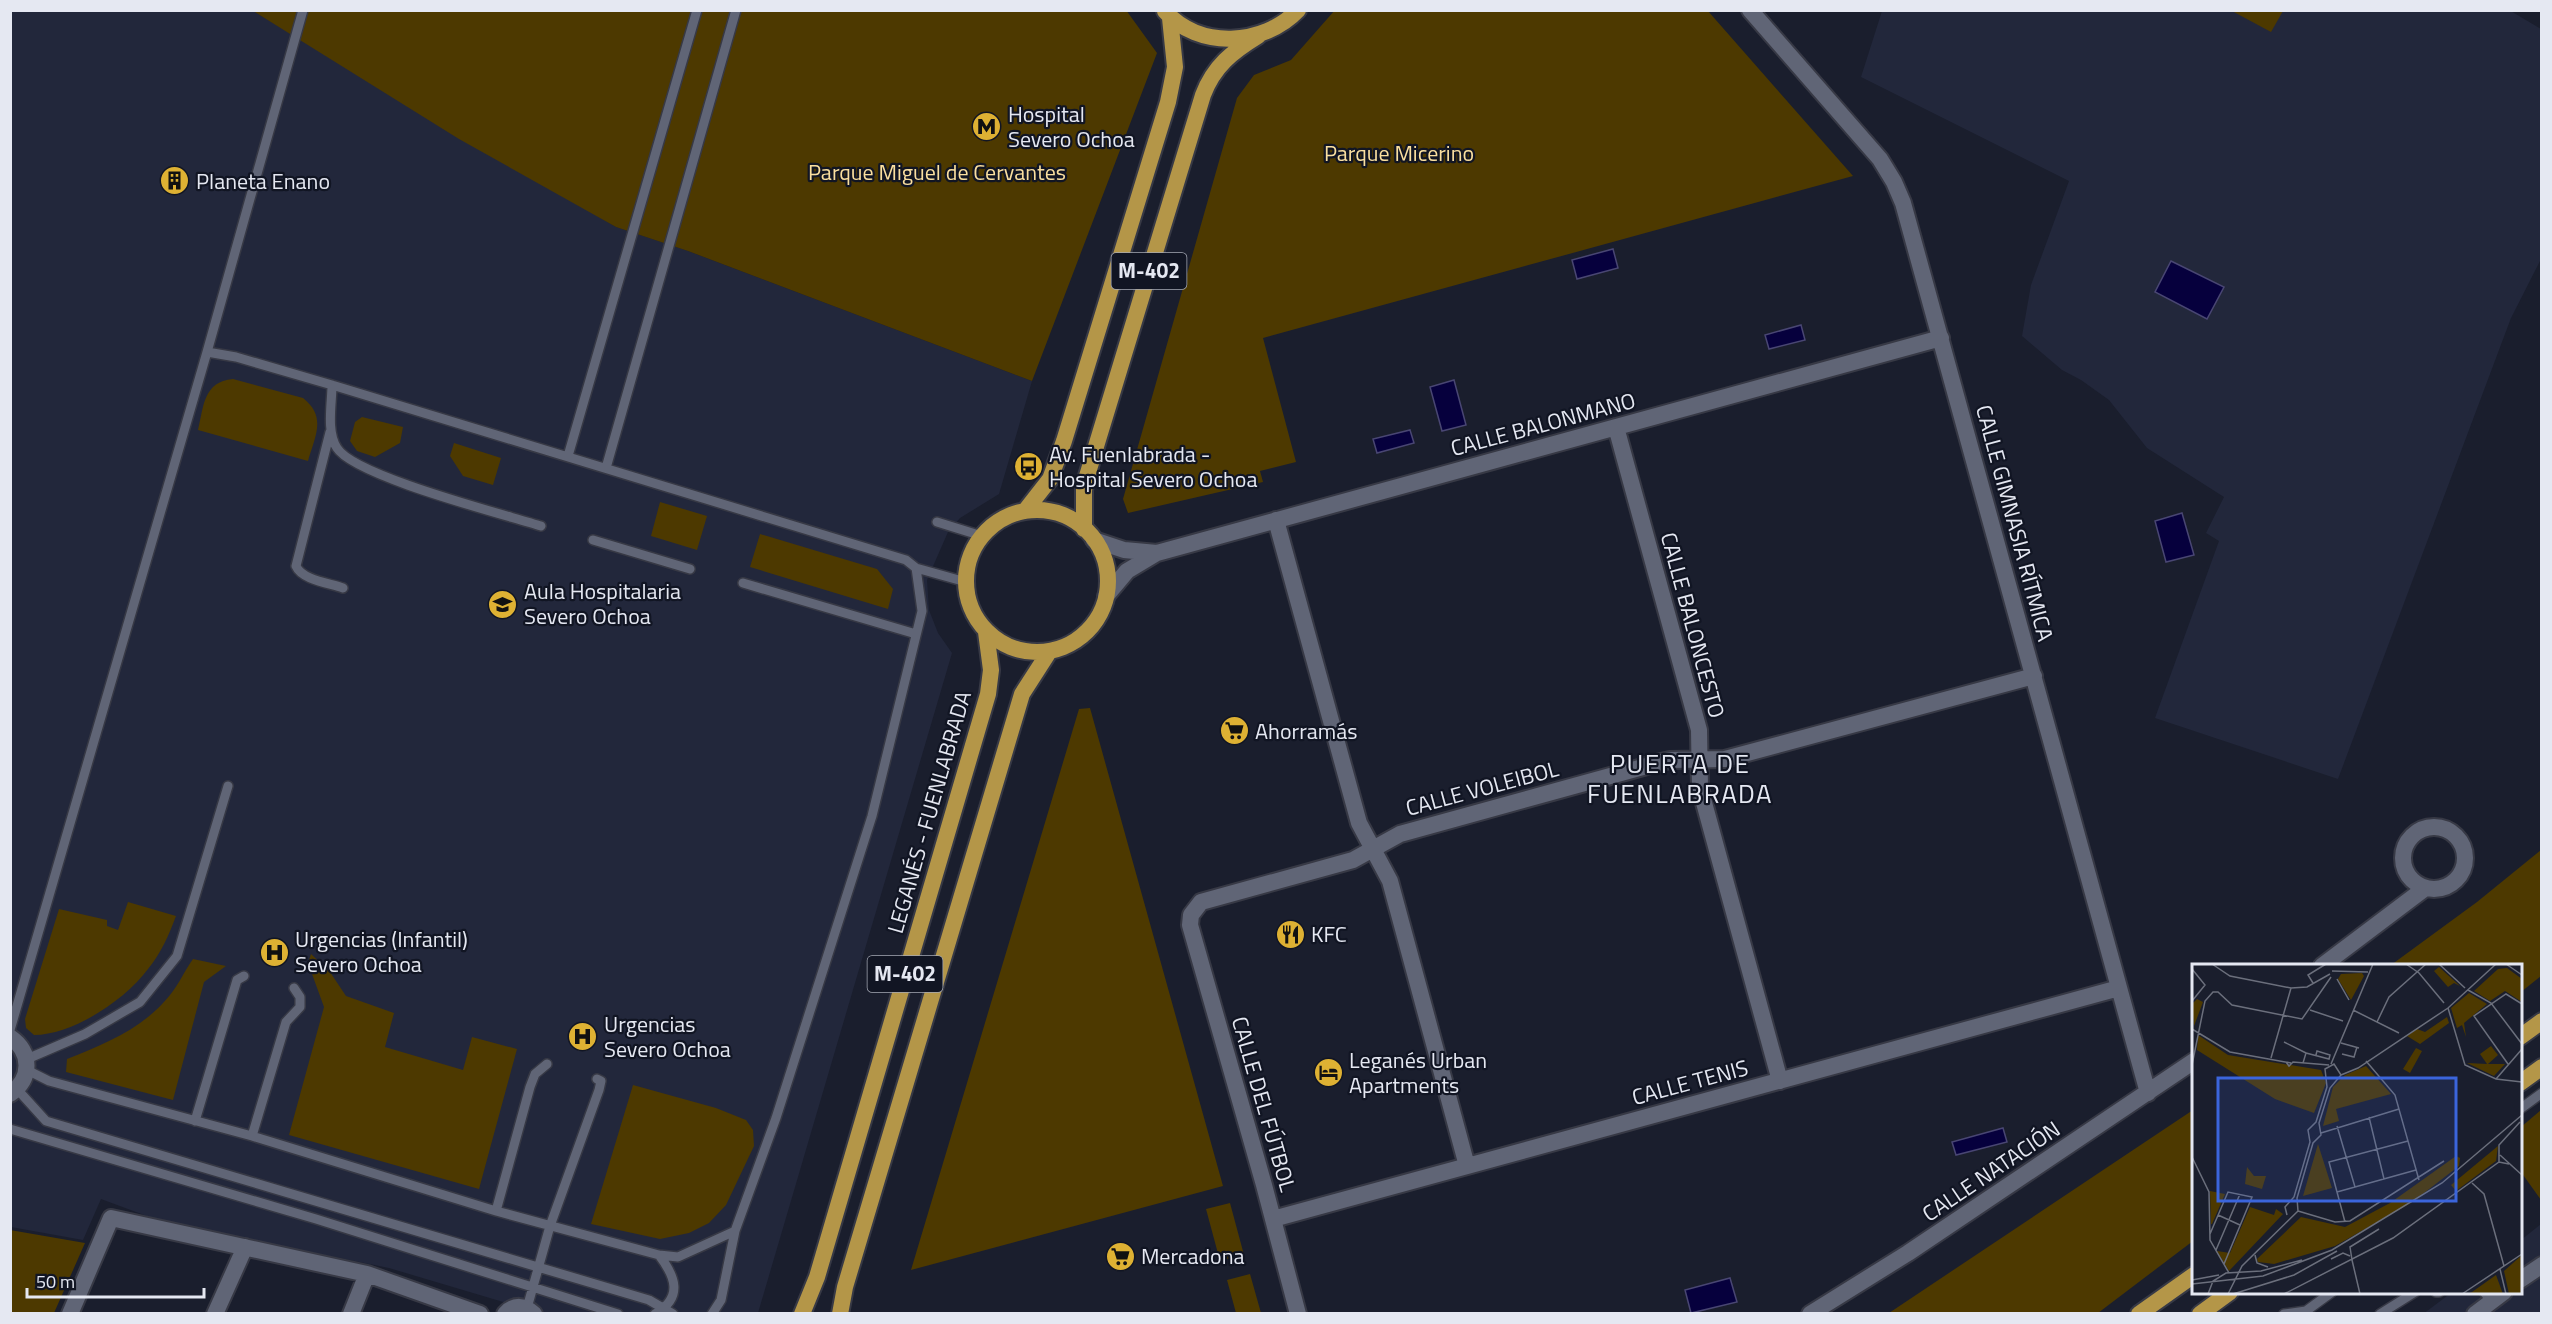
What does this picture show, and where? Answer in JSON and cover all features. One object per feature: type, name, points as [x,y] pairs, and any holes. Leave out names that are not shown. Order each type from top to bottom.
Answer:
[{"type":"highway","points":[[1167,14],[1198,34],[1229,39],[1258,36],[1288,21],[1298,10]]},
{"type":"highway","name":"M-402","points":[[1025,512],[1050,478],[1064,441],[1168,102],[1175,66],[1167,14]]},
{"type":"highway","name":"LEGANÉS - FUENLABRADA","points":[[1089,534],[1084,490],[1087,476],[1203,95],[1213,73],[1227,56],[1258,36]]},
{"type":"highway","name":"LEGANÉS - FUENLABRADA","points":[[1046,511],[1067,517],[1089,534],[1106,563],[1108,587],[1102,609],[1090,629],[1071,644],[1049,652],[1026,652],[1005,645],[986,632],[975,617],[968,600],[966,582],[967,565],[973,549],[982,536],[995,524],[1009,516],[1025,512],[1046,511]]},
{"type":"highway","name":"LEGANÉS - FUENLABRADA","points":[[802,1314],[817,1277],[988,694],[991,670],[986,632]]},
{"type":"highway","name":"M-402","points":[[840,1314],[845,1287],[1022,694],[1049,652]]},
{"type":"highway","points":[[2522,1036],[2541,1022]]},
{"type":"highway","points":[[2522,1081],[2541,1067]]},
{"type":"highway","points":[[2139,1314],[2192,1276]]},
{"type":"highway","points":[[2200,1314],[2229,1294]]},
{"type":"street","name":"CALLE GIMNASIA RÍTMICA","points":[[1750,10],[1869,146],[1889,172],[1903,203],[2148,1093]]},
{"type":"street","name":"CALLE BALONMANO","points":[[1106,596],[1127,571],[1157,553],[1941,338]]},
{"type":"street","name":"CALLE BALONCESTO","points":[[1616,427],[1699,730],[1700,788],[1780,1081]]},
{"type":"street","points":[[1276,520],[1359,823],[1390,881],[1467,1166]]},
{"type":"street","name":"CALLE BALONMANO","points":[[1089,534],[1124,550],[1157,553]]},
{"type":"street","name":"CALLE VOLEIBOL","points":[[1195,908],[1201,902],[1353,860],[1400,834],[1660,762],[1725,759],[2034,676]]},
{"type":"street","points":[[2325,964],[2405,903],[2419,885]]},
{"type":"street","name":"CALLE DEL FÚTBOL","points":[[1195,908],[1191,915],[1190,925],[1298,1314]]},
{"type":"street","name":"CALLE TENIS","points":[[1273,1219],[2119,988]]},
{"type":"street","points":[[10,1037],[23,1049],[27,1065],[14,1092]]},
{"type":"street","name":"CALLE NATACIÓN","points":[[1810,1314],[1908,1253],[2192,1062]]},
{"type":"street","points":[[70,1314],[111,1218],[368,1275],[480,1314]]},
{"type":"street","points":[[215,1314],[244,1247]]},
{"type":"street","points":[[2522,1279],[2541,1265]]},
{"type":"street","points":[[351,1314],[368,1275]]},
{"type":"street","points":[[2475,1314],[2493,1296]]},
{"type":"street","points":[[505,1314],[514,1307],[530,1311]]},
{"type":"lane","points":[[10,1030],[207,352],[303,10]]},
{"type":"lane","points":[[568,456],[697,10]]},
{"type":"lane","points":[[606,468],[736,10]]},
{"type":"lane","points":[[207,352],[236,357],[568,456],[906,560],[916,568],[966,582]]},
{"type":"lane","points":[[332,385],[332,427],[336,448],[346,457],[363,468],[392,479],[541,526]]},
{"type":"lane","points":[[332,427],[296,566],[305,576],[343,588]]},
{"type":"lane","points":[[937,522],[982,536]]},
{"type":"lane","points":[[593,540],[690,569]]},
{"type":"lane","points":[[712,1314],[721,1300],[735,1231],[776,1118],[872,816],[922,611],[916,568]]},
{"type":"lane","points":[[743,583],[916,634]]},
{"type":"lane","points":[[228,786],[177,956],[140,1002],[27,1065],[49,1081],[252,1136],[496,1211],[659,1254],[678,1257],[735,1231]]},
{"type":"lane","points":[[195,1120],[237,980],[244,976]]},
{"type":"lane","points":[[252,1136],[286,1022],[300,1007],[300,997],[294,988]]},
{"type":"lane","points":[[496,1211],[530,1087],[535,1074],[547,1064]]},
{"type":"lane","points":[[530,1311],[533,1288],[550,1226],[601,1081],[597,1079]]},
{"type":"lane","points":[[14,1092],[46,1121],[649,1300],[669,1311]]},
{"type":"lane","points":[[2522,1107],[2541,1093]]},
{"type":"lane","points":[[10,1129],[316,1219],[618,1314]]},
{"type":"lane","points":[[659,1254],[672,1272],[675,1292],[669,1311]]},
{"type":"lane","points":[[2284,1314],[2307,1312],[2331,1294]]},
{"type":"lane","points":[[2380,1314],[2413,1294]]},
{"type":"lane","points":[[655,1314],[669,1311]]},
{"type":"shaded area","points":[[2509,10],[2541,29],[2541,259],[2511,318],[2338,779],[2155,718],[2219,541],[2206,533],[2224,497],[2147,448],[2109,400],[2062,370],[2022,336],[2031,285],[2069,181],[1861,77],[1882,11]]},
{"type":"shaded area","points":[[10,11],[253,11],[616,227],[688,251],[1032,381],[999,494],[960,518],[948,532],[927,580],[929,610],[938,633],[952,653],[758,1313],[540,1313],[389,1268],[163,1222],[101,1199],[83,1240],[11,1227]]},
{"type":"shaded area","points":[[1613,249],[1618,268],[1577,279],[1572,260]]},
{"type":"shaded area","points":[[2171,261],[2224,287],[2207,319],[2155,292]]},
{"type":"shaded area","points":[[1801,325],[1805,340],[1769,349],[1765,335]]},
{"type":"shaded area","points":[[1454,380],[1466,425],[1442,431],[1430,387]]},
{"type":"shaded area","points":[[1410,430],[1414,443],[1377,453],[1373,439]]},
{"type":"shaded area","points":[[2182,513],[2194,555],[2166,562],[2155,521]]},
{"type":"shaded area","points":[[2003,1128],[2007,1142],[1956,1155],[1952,1142]]},
{"type":"shaded area","points":[[2541,1224],[2541,1313],[2423,1314],[2450,1294],[2522,1294],[2522,1239]]},
{"type":"shaded area","points":[[1730,1278],[1737,1302],[1691,1313],[1685,1290]]},
{"type":"green space","name":"Parque Miguel de Cervantes","points":[[1126,10],[1157,53],[1032,381],[688,251],[616,227],[459,139],[253,11]]},
{"type":"green space","name":"Parque Micerino","points":[[1335,10],[1708,11],[1853,176],[1263,338],[1296,462],[1260,471],[1263,482],[1128,513],[1123,499],[1237,98],[1254,75],[1291,60]]},
{"type":"green space","points":[[2232,11],[2283,11],[2271,32]]},
{"type":"green space","points":[[233,379],[303,398],[310,405],[315,412],[317,427],[308,461],[198,430],[206,397],[210,390],[223,381]]},
{"type":"green space","points":[[362,417],[403,427],[400,443],[375,457],[357,451],[350,441],[355,422]]},
{"type":"green space","points":[[454,443],[501,458],[493,485],[463,476],[450,456]]},
{"type":"green space","points":[[660,502],[707,516],[697,550],[651,536]]},
{"type":"green space","points":[[760,534],[877,569],[893,589],[888,609],[750,567]]},
{"type":"green space","points":[[1090,708],[1223,1186],[911,1270],[1079,709]]},
{"type":"green space","points":[[2541,850],[2541,976],[2522,991],[2522,964],[2392,964],[2477,902]]},
{"type":"green space","points":[[128,902],[176,916],[153,963],[126,992],[97,1014],[65,1029],[34,1035],[26,1028],[25,1019],[59,909],[107,920],[107,926],[118,930]]},
{"type":"green space","points":[[311,954],[330,972],[346,996],[394,1013],[385,1047],[463,1070],[472,1037],[517,1049],[479,1189],[289,1135],[324,1007],[308,963]]},
{"type":"green space","points":[[193,959],[226,966],[204,982],[173,1100],[66,1072],[67,1059],[123,1034],[160,1007]]},
{"type":"green space","points":[[633,1085],[716,1108],[746,1120],[753,1130],[754,1146],[726,1205],[709,1223],[689,1233],[660,1239],[591,1224]]},
{"type":"green space","points":[[2541,1110],[2541,1200],[2522,1173],[2522,1126]]},
{"type":"green space","points":[[2192,1111],[2192,1242],[2098,1313],[1889,1313]]},
{"type":"green space","points":[[1230,1203],[1244,1255],[1220,1261],[1206,1209]]},
{"type":"green space","points":[[10,1230],[85,1243],[54,1313],[11,1313]]},
{"type":"green space","points":[[1250,1274],[1261,1313],[1236,1313],[1227,1280]]},
{"type":"place","name":"Hospital Severo Ochoa","points":[[987,127]]},
{"type":"place","name":"Planeta Enano","points":[[175,181]]},
{"type":"place","name":"Av. Fuenlabrada - Hospital Severo Ochoa","points":[[1028,467]]},
{"type":"place","name":"Aula Hospitalaria Severo Ochoa","points":[[503,604]]},
{"type":"place","name":"Ahorramás","points":[[1234,731]]},
{"type":"place","name":"KFC","points":[[1290,934]]},
{"type":"place","name":"Urgencias (Infantil) Severo Ochoa","points":[[274,952]]},
{"type":"place","name":"Urgencias Severo Ochoa","points":[[583,1037]]},
{"type":"place","name":"Leganés Urban Apartments","points":[[1328,1073]]},
{"type":"place","name":"Mercadona","points":[[1120,1256]]},
{"type":"district","name":"PUERTA DE FUENLABRADA","points":[[1680,779]]}]
